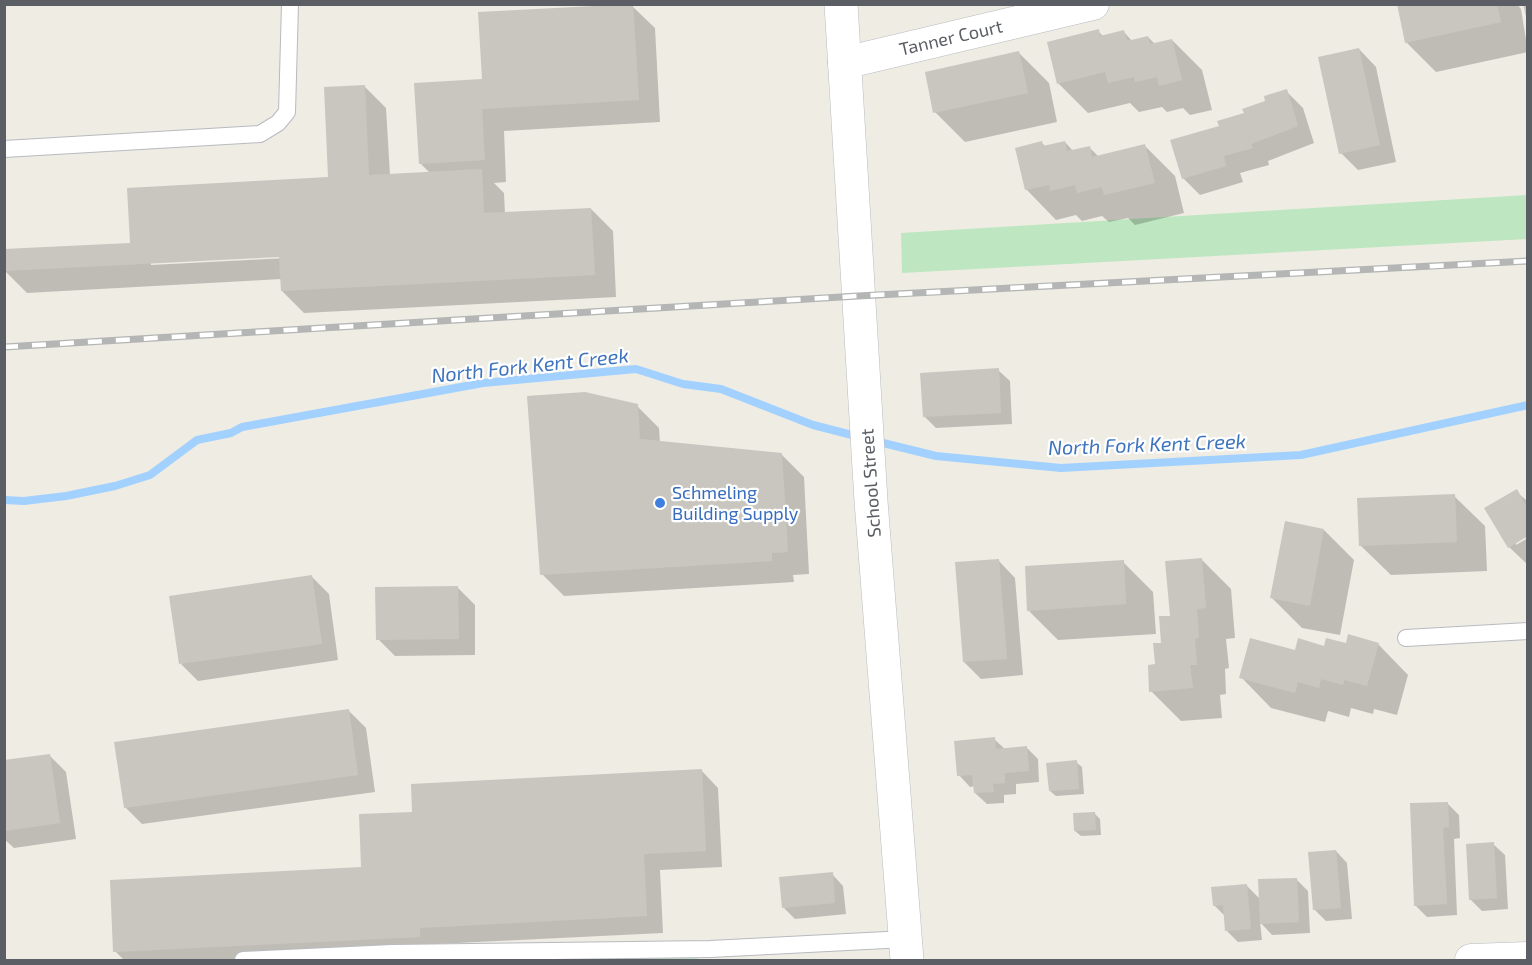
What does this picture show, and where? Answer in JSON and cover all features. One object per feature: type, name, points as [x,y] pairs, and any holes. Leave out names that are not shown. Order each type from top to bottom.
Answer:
[{"type":"main road","name":"School Street","points":[[841,4],[872,501],[907,950]]},
{"type":"street","name":"Tanner Court","points":[[844,63],[1093,4]]},
{"type":"street","points":[[1471,960],[1527,957]]},
{"type":"lane","points":[[4,149],[260,134],[278,123],[287,112],[290,4]]},
{"type":"lane","points":[[1406,638],[1527,631]]},
{"type":"lane","points":[[243,960],[393,953],[907,950]]},
{"type":"green space","points":[[1527,195],[1527,239],[902,273],[901,233]]},
{"type":"green space","points":[[697,953],[697,960],[484,960],[498,959]]},
{"type":"building","points":[[633,4],[639,100],[482,109],[485,160],[419,164],[414,83],[482,79],[478,12]]},
{"type":"building","points":[[1397,4],[1497,4],[1501,22],[1405,43]]},
{"type":"building","points":[[1523,4],[1528,4],[1527,21]]},
{"type":"building","points":[[1099,29],[1100,36],[1124,30],[1127,41],[1148,36],[1150,44],[1172,39],[1182,80],[1159,86],[1157,77],[1135,82],[1134,77],[1108,83],[1105,72],[1057,84],[1047,42]]},
{"type":"building","points":[[1359,48],[1380,145],[1339,154],[1318,57]]},
{"type":"building","points":[[1019,51],[1028,93],[933,113],[925,72]]},
{"type":"building","points":[[365,85],[369,175],[482,169],[484,213],[591,208],[595,275],[281,291],[279,257],[4,271],[4,249],[130,243],[127,188],[328,177],[324,87]]},
{"type":"building","points":[[1287,89],[1298,126],[1251,144],[1253,148],[1224,156],[1226,166],[1182,179],[1170,140],[1219,126],[1217,121],[1244,113],[1242,109],[1265,101],[1264,96]]},
{"type":"building","points":[[1042,141],[1043,146],[1065,141],[1067,151],[1090,146],[1092,157],[1145,144],[1155,183],[1104,195],[1102,187],[1077,193],[1075,185],[1050,191],[1049,185],[1025,190],[1015,148]]},
{"type":"building","points":[[999,368],[1001,413],[923,417],[920,373]]},
{"type":"building","name":"Schmeling Building Supply","points":[[585,392],[638,404],[640,439],[782,453],[788,552],[772,553],[772,561],[540,575],[527,396]]},
{"type":"building","points":[[1517,489],[1525,504],[1528,502],[1528,536],[1508,548],[1484,508]]},
{"type":"building","points":[[1455,494],[1457,542],[1359,546],[1357,498]]},
{"type":"building","points":[[1285,521],[1324,529],[1310,606],[1270,598]]},
{"type":"building","points":[[1202,558],[1206,608],[1197,609],[1199,638],[1195,639],[1197,665],[1190,665],[1193,688],[1149,692],[1148,665],[1155,664],[1153,643],[1161,643],[1159,616],[1170,616],[1165,561]]},
{"type":"building","points":[[999,559],[1007,659],[963,662],[955,562]]},
{"type":"building","points":[[1124,560],[1126,604],[1027,611],[1025,566]]},
{"type":"building","points":[[312,575],[322,644],[179,664],[169,596]]},
{"type":"building","points":[[458,586],[459,639],[376,640],[375,587]]},
{"type":"building","points":[[1348,634],[1379,643],[1367,686],[1344,680],[1343,685],[1321,679],[1319,688],[1298,682],[1295,693],[1239,678],[1250,638],[1295,650],[1298,638],[1324,646],[1326,638],[1346,643]]},
{"type":"building","points":[[349,709],[358,775],[124,808],[114,742]]},
{"type":"building","points":[[995,737],[996,749],[1027,746],[1029,771],[1005,773],[1005,783],[993,784],[994,792],[974,793],[972,775],[957,776],[954,741]]},
{"type":"building","points":[[50,754],[60,823],[4,831],[4,760]]},
{"type":"building","points":[[1077,760],[1079,789],[1049,791],[1046,763]]},
{"type":"building","points":[[702,769],[706,851],[644,854],[647,916],[420,928],[420,937],[113,952],[110,880],[361,867],[359,814],[412,812],[411,784]]},
{"type":"building","points":[[1448,802],[1449,827],[1443,828],[1447,904],[1414,906],[1410,803]]},
{"type":"building","points":[[1095,812],[1096,830],[1074,831],[1073,813]]},
{"type":"building","points":[[1494,842],[1497,898],[1469,900],[1466,844]]},
{"type":"building","points":[[1336,850],[1341,908],[1313,910],[1308,852]]},
{"type":"building","points":[[833,872],[835,903],[782,908],[779,877]]},
{"type":"building","points":[[1297,878],[1299,922],[1260,924],[1258,879]]},
{"type":"building","points":[[1247,884],[1251,929],[1225,931],[1223,905],[1213,906],[1211,887]]},
{"type":"waterway","name":"North Fork Kent Creek","points":[[4,500],[24,501],[66,496],[115,486],[150,475],[197,440],[231,433],[242,427],[483,383],[636,369],[683,384],[721,389],[813,425],[860,437]]},
{"type":"waterway","name":"North Fork Kent Creek","points":[[875,441],[936,456],[1061,468],[1301,455],[1528,405]]},
{"type":"railway","points":[[4,347],[858,296],[1528,261]]},
{"type":"place","name":"Schmeling Building Supply","points":[[660,503]]}]
